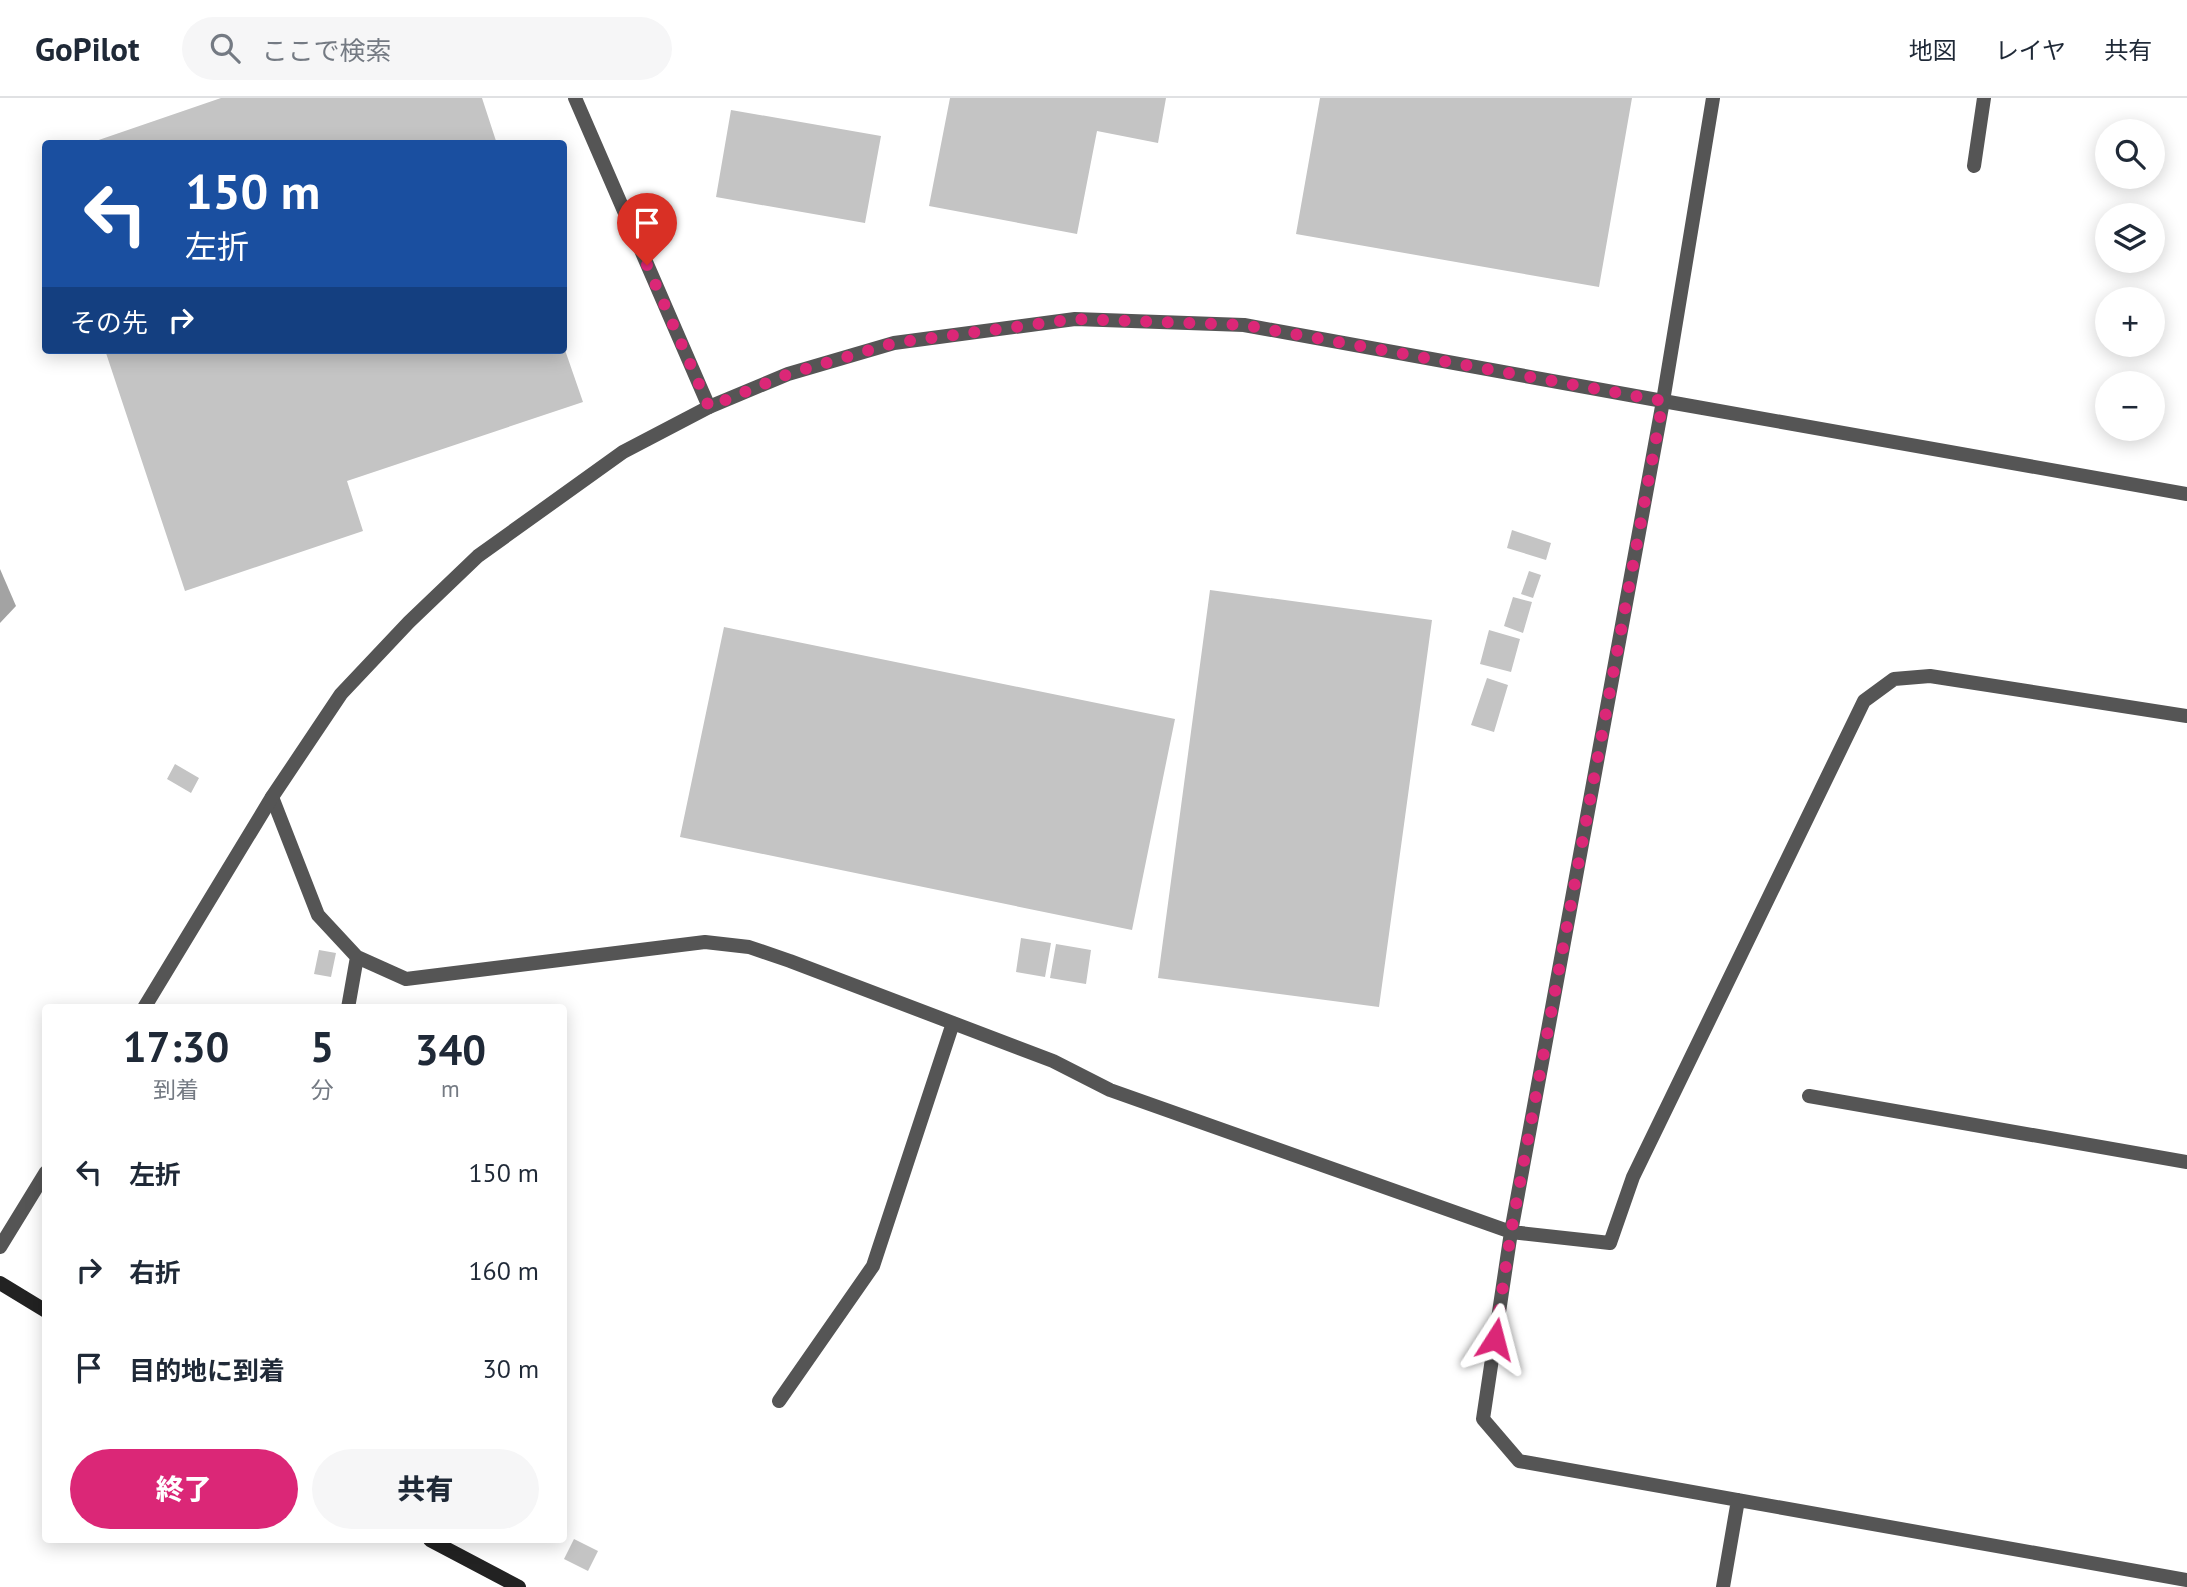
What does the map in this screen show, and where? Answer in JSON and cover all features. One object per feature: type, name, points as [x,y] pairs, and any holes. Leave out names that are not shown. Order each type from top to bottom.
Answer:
[{"type":"main road","points":[[0,1283],[42,1309]]},
{"type":"main road","points":[[436,1543],[519,1587]]},
{"type":"street","points":[[575,98],[709,407]]},
{"type":"street","points":[[1713,98],[1663,401],[1511,1232],[1483,1419],[1519,1461],[2187,1580]]},
{"type":"street","points":[[1974,166],[1984,98]]},
{"type":"street","points":[[146,1004],[272,797],[341,694],[409,622],[478,556],[623,452],[709,407],[788,374],[894,343],[1075,319],[1244,325],[2187,494]]},
{"type":"street","points":[[272,797],[318,915],[357,957],[406,979],[705,942],[749,947],[1054,1060],[1110,1090],[1511,1232],[1610,1243],[1633,1177],[1864,701],[1894,679],[1930,676],[2187,716]]},
{"type":"street","points":[[349,1004],[357,957]]},
{"type":"street","points":[[779,1401],[873,1266],[953,1023]]},
{"type":"street","points":[[1809,1096],[2187,1162]]},
{"type":"street","points":[[0,1247],[42,1179]]},
{"type":"street","points":[[1723,1587],[1738,1500]]},
{"type":"shaded area","points":[[0,569],[16,606],[0,623]]},
{"type":"building","points":[[221,98],[482,98],[496,140],[99,140]]},
{"type":"building","points":[[950,98],[1166,98],[1158,143],[1097,131],[1077,234],[929,206]]},
{"type":"building","points":[[1320,98],[1632,98],[1599,287],[1296,234]]},
{"type":"building","points":[[731,110],[881,136],[865,223],[716,197]]},
{"type":"building","points":[[106,354],[566,354],[583,402],[347,481],[363,531],[185,591]]},
{"type":"building","points":[[1512,530],[1551,543],[1546,560],[1507,548]]},
{"type":"building","points":[[1529,571],[1541,575],[1533,598],[1521,594]]},
{"type":"building","points":[[1210,590],[1432,620],[1379,1007],[1158,978]]},
{"type":"building","points":[[1513,597],[1532,602],[1523,633],[1504,626]]},
{"type":"building","points":[[724,627],[1175,719],[1132,930],[680,837]]},
{"type":"building","points":[[1489,630],[1520,639],[1511,672],[1480,664]]},
{"type":"building","points":[[1487,678],[1508,685],[1494,732],[1471,725]]},
{"type":"building","points":[[175,764],[199,778],[191,793],[167,779]]},
{"type":"building","points":[[1021,938],[1051,943],[1045,977],[1016,972]]},
{"type":"building","points":[[1056,944],[1091,950],[1086,984],[1050,978]]},
{"type":"building","points":[[319,950],[336,953],[331,977],[314,974]]},
{"type":"building","points":[[574,1539],[598,1551],[588,1571],[564,1559]]},
{"type":"route","points":[[647,265],[709,407],[788,374],[894,343],[1075,319],[1244,325],[1663,401],[1511,1232],[1495,1339]]}]
